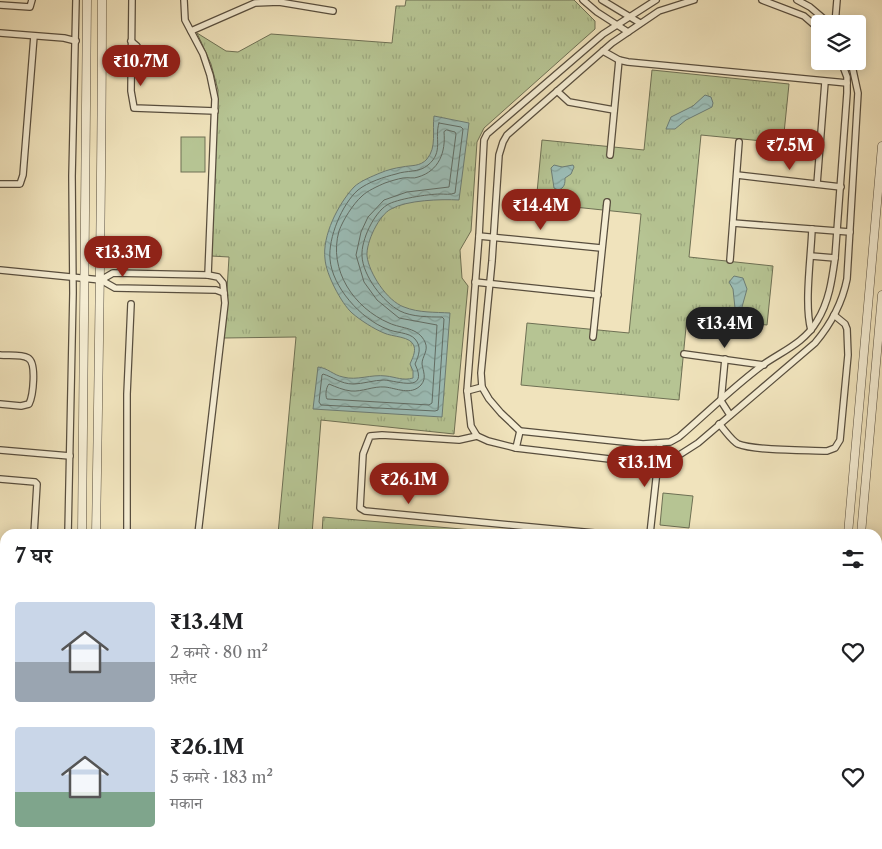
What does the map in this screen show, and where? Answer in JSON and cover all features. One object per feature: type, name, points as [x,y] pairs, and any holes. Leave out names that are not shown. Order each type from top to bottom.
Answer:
[{"type":"street","points":[[0,5],[30,7],[32,0]]},
{"type":"street","points":[[68,529],[76,0]]},
{"type":"street","points":[[82,529],[87,0]]},
{"type":"street","points":[[96,529],[101,280],[102,0]]},
{"type":"street","points":[[132,0],[131,41],[137,46],[136,68],[131,75],[132,104],[136,109],[216,111]]},
{"type":"street","points":[[184,0],[185,20],[203,54],[210,75],[216,111],[208,275]]},
{"type":"street","points":[[583,0],[597,12],[628,32]]},
{"type":"street","points":[[602,0],[640,23]]},
{"type":"street","points":[[694,0],[652,14],[603,51],[507,136],[503,142],[499,155],[494,237],[481,373],[482,387],[489,399],[500,413],[520,430],[643,444],[670,442],[679,437],[764,365],[802,340],[811,330],[825,306],[832,282],[835,258],[847,83],[843,70]]},
{"type":"street","points":[[762,0],[804,16],[811,22]]},
{"type":"street","points":[[796,0],[810,7],[819,15]]},
{"type":"street","points":[[836,15],[837,0]]},
{"type":"street","points":[[653,1],[603,34],[487,134],[484,140],[468,391],[471,426],[477,436],[488,441],[516,448],[634,462],[659,463],[673,459],[730,415],[814,343],[834,315],[844,293],[847,279],[858,93],[853,70]]},
{"type":"street","points":[[652,14],[653,1]]},
{"type":"street","points":[[191,31],[255,3],[279,2],[333,11]]},
{"type":"street","points":[[0,33],[64,38],[70,36],[76,39]]},
{"type":"street","points":[[0,184],[20,184],[23,175],[34,36]]},
{"type":"street","points":[[603,51],[619,60],[847,83]]},
{"type":"street","points":[[610,155],[619,60]]},
{"type":"street","points":[[817,184],[825,82]]},
{"type":"street","points":[[557,91],[569,102],[614,110]]},
{"type":"street","points":[[730,260],[739,142]]},
{"type":"street","points":[[848,529],[882,146]]},
{"type":"street","points":[[737,175],[841,187]]},
{"type":"street","points":[[593,337],[607,202]]},
{"type":"street","points":[[733,223],[850,232]]},
{"type":"street","points":[[811,330],[808,306],[812,230]]},
{"type":"street","points":[[479,236],[601,248]]},
{"type":"street","points":[[811,256],[835,258]]},
{"type":"street","points":[[0,270],[101,280],[114,288],[216,290],[224,293]]},
{"type":"street","points":[[101,280],[113,273],[208,275],[218,277],[224,283],[225,303],[199,529]]},
{"type":"street","points":[[475,282],[598,295]]},
{"type":"street","points":[[861,529],[882,295]]},
{"type":"street","points":[[128,529],[127,394],[131,304]]},
{"type":"street","points":[[719,424],[736,443],[740,444],[758,447],[827,451],[835,448],[840,440],[848,355],[848,329],[834,315]]},
{"type":"street","points":[[684,354],[764,365]]},
{"type":"street","points":[[0,355],[27,357],[34,366],[32,398],[29,404],[21,406],[0,404]]},
{"type":"street","points":[[725,360],[721,401],[730,415]]},
{"type":"street","points":[[468,391],[482,387]]},
{"type":"street","points":[[516,448],[520,430]]},
{"type":"street","points":[[477,436],[459,440],[382,435],[370,436],[363,454],[360,508],[365,511],[553,529]]},
{"type":"street","points":[[651,529],[660,443]]},
{"type":"street","points":[[0,450],[70,456]]},
{"type":"street","points":[[0,478],[35,482],[37,484],[34,529]]},
{"type":"green space","points":[[406,0],[574,0],[595,21],[595,29],[484,128],[477,142],[471,231],[460,250],[462,278],[468,286],[454,434],[321,420],[312,529],[278,529],[296,337],[224,338],[229,257],[211,256],[218,90],[211,64],[197,33],[226,51],[238,52],[271,34],[392,43],[396,6],[405,6]]},
{"type":"green space","points":[[652,70],[789,84],[783,143],[701,135],[689,257],[773,266],[767,325],[687,317],[679,400],[521,385],[527,323],[629,333],[641,214],[536,203],[542,140],[644,150]]},
{"type":"green space","points":[[181,137],[205,137],[205,172],[181,172]]},
{"type":"green space","points":[[663,493],[693,496],[689,528],[660,525]]},
{"type":"green space","points":[[323,517],[461,529],[322,529]]},
{"type":"water","points":[[705,95],[711,97],[712,107],[686,120],[675,129],[666,129],[671,117],[693,106]]},
{"type":"water","points":[[434,116],[469,123],[459,200],[415,202],[398,206],[386,212],[374,230],[367,250],[367,256],[371,270],[380,286],[398,304],[415,310],[450,313],[442,417],[313,409],[318,367],[348,378],[390,376],[403,379],[413,378],[410,364],[414,355],[412,343],[409,340],[380,331],[352,313],[343,302],[331,280],[326,265],[325,250],[332,221],[342,202],[354,187],[383,172],[418,165],[427,159],[433,144]]},
{"type":"water","points":[[554,165],[562,167],[573,165],[574,167],[571,174],[565,178],[563,187],[558,190],[554,188],[551,168]]},
{"type":"water","points":[[734,276],[743,278],[747,289],[742,307],[739,310],[735,308],[733,289],[729,282]]}]
